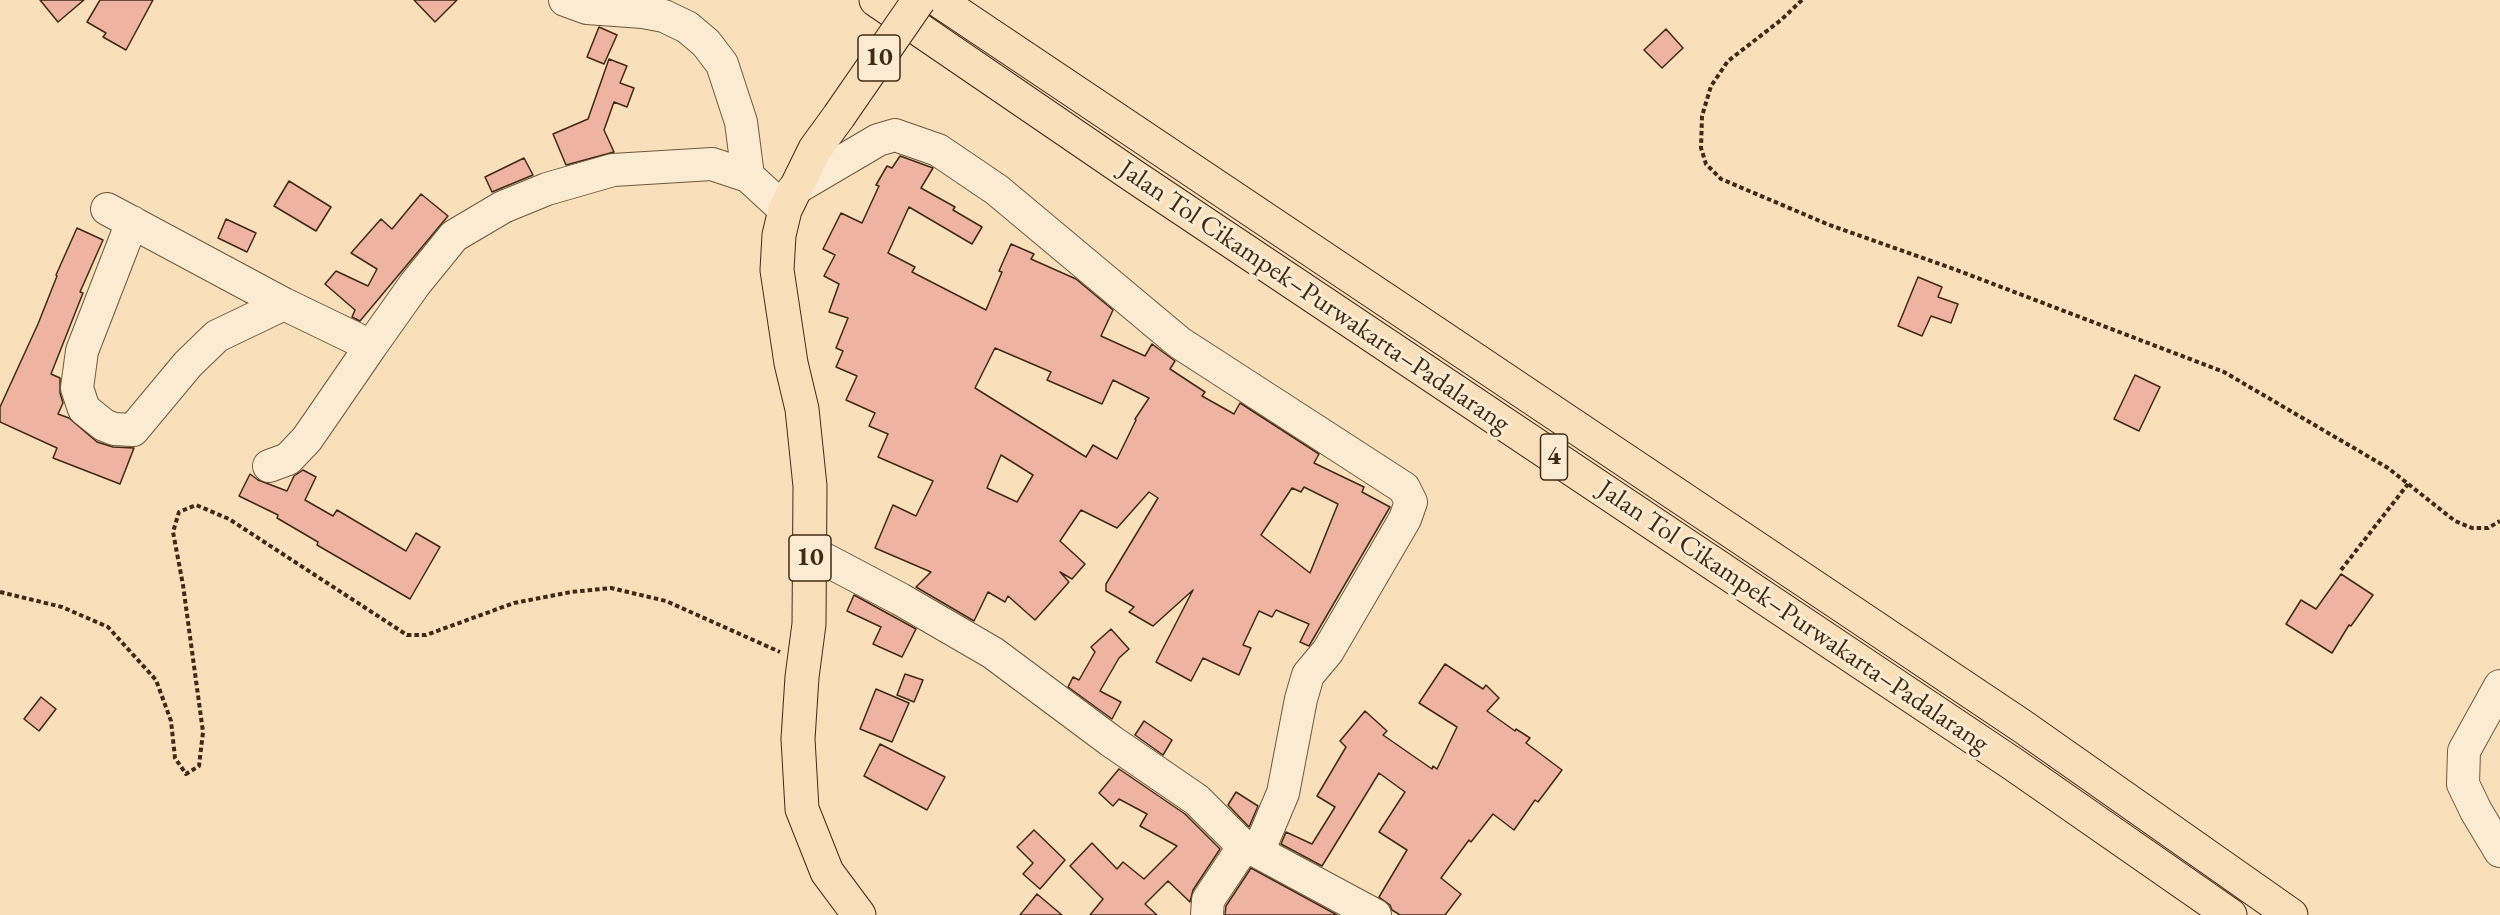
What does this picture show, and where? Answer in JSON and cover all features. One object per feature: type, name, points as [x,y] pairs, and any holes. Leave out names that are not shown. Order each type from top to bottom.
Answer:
[{"type":"highway","name":"Jalan Tol Cikampek–Purwakarta–Padalarang","points":[[876,0],[1145,184],[2013,764],[2230,915]]},
{"type":"highway","name":"10","points":[[859,915],[827,872],[802,809],[798,739],[808,624],[811,552],[810,486],[802,409],[791,363],[777,270],[779,235],[789,200],[815,149],[919,0]]},
{"type":"highway","name":"Jalan Tol Cikampek–Purwakarta–Padalarang","points":[[939,0],[2022,726],[2290,915]]},
{"type":"street","points":[[565,0],[587,8],[643,12],[664,16],[687,27],[706,43],[722,64],[741,122],[748,176]]},
{"type":"street","points":[[269,465],[288,459],[307,440],[415,284],[454,237],[503,207],[547,189],[613,170],[712,164],[748,176],[789,200],[878,140],[895,135],[938,150],[997,190],[1180,343],[1404,488],[1411,502],[1405,519],[1328,651],[1308,675],[1301,699],[1283,793],[1249,848],[1238,855],[1208,900],[1207,915]]},
{"type":"street","points":[[284,304],[217,336],[188,364],[133,430],[114,429],[104,425],[84,409],[77,388],[82,351],[119,215],[284,304],[371,346]]},
{"type":"street","points":[[811,552],[900,599],[993,653],[1111,741],[1197,800],[1249,848],[1372,914]]},
{"type":"street","points":[[2500,686],[2464,751],[2463,784],[2500,852]]},
{"type":"path","points":[[1802,0],[1781,20],[1728,62],[1711,86],[1702,116],[1701,148],[1706,164],[1721,179],[1827,224],[1954,268],[2224,372],[2388,468],[2455,521],[2472,528],[2488,528],[2500,521]]},
{"type":"path","points":[[2341,570],[2408,484]]},
{"type":"path","points":[[0,592],[62,607],[108,627],[156,680],[171,721],[175,758],[186,774],[199,766],[203,732],[183,585],[173,532],[179,512],[196,505],[229,519],[407,635],[426,634],[514,603],[571,592],[611,588],[666,602],[803,663]]},
{"type":"building","points":[[40,0],[84,0],[58,22]]},
{"type":"building","points":[[100,0],[153,0],[126,50],[103,37],[106,33],[87,22]]},
{"type":"building","points":[[414,0],[457,0],[435,22]]},
{"type":"building","points":[[599,27],[617,35],[604,64],[587,57]]},
{"type":"building","points":[[1666,29],[1683,48],[1662,68],[1644,50]]},
{"type":"building","points":[[609,59],[627,66],[620,83],[634,88],[627,107],[614,102],[604,130],[614,152],[566,165],[553,134],[588,119]]},
{"type":"building","points":[[900,156],[933,168],[921,188],[955,207],[953,210],[982,227],[972,244],[909,207],[888,253],[915,267],[912,272],[986,310],[1011,244],[1034,254],[1031,259],[1076,279],[1113,310],[1101,336],[1145,356],[1152,344],[1175,361],[1170,369],[1205,392],[1202,396],[1234,414],[1240,403],[1319,454],[1314,463],[1364,487],[1362,492],[1390,507],[1309,646],[1300,642],[1309,624],[1276,610],[1272,617],[1259,611],[1243,645],[1251,648],[1239,675],[1203,658],[1191,681],[1156,662],[1193,590],[1153,626],[1129,612],[1134,607],[1106,591],[1106,584],[1158,498],[1149,492],[1117,528],[1081,510],[1060,541],[1085,564],[1072,579],[1060,572],[1069,582],[1035,620],[1008,596],[1005,602],[988,592],[974,621],[916,587],[931,572],[875,548],[893,505],[916,516],[933,481],[878,457],[888,434],[869,426],[875,413],[846,400],[857,376],[836,367],[843,351],[836,348],[848,318],[829,312],[839,284],[824,276],[835,255],[823,249],[841,213],[862,223],[879,186],[876,185],[887,166],[892,168]],"holes":[[[995,348],[1051,372],[1047,380],[1102,404],[1113,380],[1149,398],[1135,419],[1117,459],[1093,445],[1086,457],[975,388]],[[1001,455],[1033,475],[1017,502],[987,488]],[[1304,487],[1338,504],[1310,573],[1261,535],[1292,488],[1301,492]]]},
{"type":"building","points":[[524,158],[533,175],[492,192],[485,177]]},
{"type":"building","points":[[289,181],[331,207],[316,231],[274,206]]},
{"type":"building","points":[[421,194],[448,216],[360,321],[352,317],[355,310],[325,284],[336,271],[368,286],[377,269],[351,253],[381,219],[392,229]]},
{"type":"building","points":[[226,219],[256,233],[247,252],[218,238]]},
{"type":"building","points":[[77,228],[103,240],[80,292],[83,293],[51,374],[60,378],[63,403],[58,414],[69,418],[97,442],[113,447],[134,448],[120,484],[53,458],[57,448],[0,422],[0,407],[38,324]]},
{"type":"building","points":[[1918,277],[1942,287],[1938,297],[1958,304],[1951,323],[1931,316],[1922,336],[1898,326]]},
{"type":"building","points":[[2135,375],[2160,387],[2139,431],[2114,419]]},
{"type":"building","points":[[303,470],[316,477],[305,500],[333,516],[337,510],[406,551],[416,533],[440,547],[410,599],[317,545],[318,542],[277,518],[278,515],[239,496],[250,474],[258,480],[287,491],[294,476]]},
{"type":"building","points":[[2341,574],[2373,595],[2351,626],[2349,625],[2332,653],[2286,624],[2301,600],[2316,609]]},
{"type":"building","points":[[854,595],[916,629],[902,657],[873,644],[881,627],[847,611]]},
{"type":"building","points":[[1111,629],[1129,649],[1119,658],[1100,691],[1121,702],[1112,719],[1068,687],[1073,677],[1079,680],[1095,652],[1091,647]]},
{"type":"building","points":[[1445,664],[1483,689],[1486,685],[1499,698],[1487,711],[1515,731],[1516,729],[1530,738],[1526,743],[1562,770],[1538,802],[1535,800],[1514,830],[1493,814],[1471,842],[1469,840],[1441,878],[1461,894],[1445,915],[1400,915],[1379,897],[1407,850],[1379,832],[1405,792],[1379,773],[1322,866],[1281,844],[1286,832],[1312,844],[1335,807],[1317,796],[1346,747],[1340,741],[1365,711],[1387,731],[1383,735],[1432,769],[1433,766],[1437,769],[1457,727],[1419,703]]},
{"type":"building","points":[[905,674],[923,680],[914,702],[897,695]]},
{"type":"building","points":[[876,689],[909,703],[892,742],[860,729]]},
{"type":"building","points":[[41,697],[56,709],[39,731],[24,719]]},
{"type":"building","points":[[1144,721],[1172,740],[1163,755],[1135,735]]},
{"type":"building","points":[[880,744],[945,777],[927,810],[864,776]]},
{"type":"building","points":[[1119,769],[1185,814],[1220,849],[1193,890],[1190,902],[1168,881],[1145,904],[1157,915],[1090,915],[1103,899],[1070,866],[1092,843],[1117,869],[1123,862],[1144,879],[1177,846],[1140,826],[1147,814],[1119,799],[1113,806],[1099,793]]},
{"type":"building","points":[[1236,792],[1258,806],[1249,827],[1228,805]]},
{"type":"building","points":[[1034,830],[1065,860],[1040,889],[1023,874],[1033,863],[1017,847]]},
{"type":"building","points":[[1251,868],[1337,915],[1225,915],[1226,906]]},
{"type":"building","points":[[1037,894],[1062,915],[1020,915]]}]
